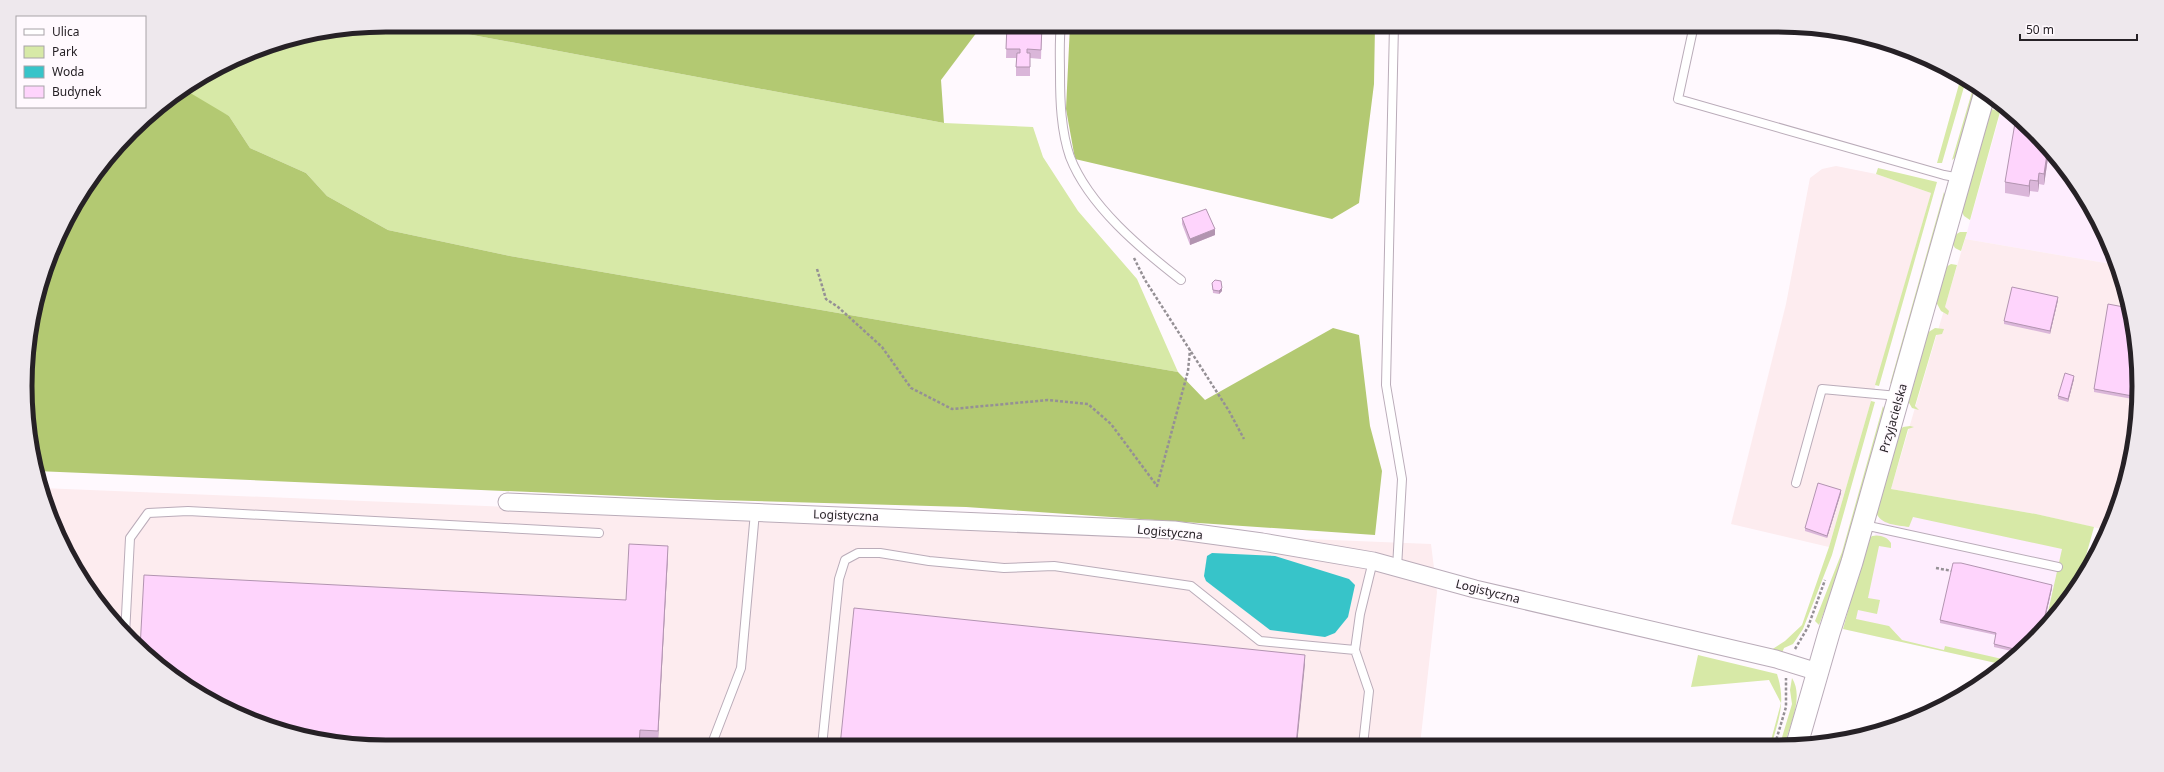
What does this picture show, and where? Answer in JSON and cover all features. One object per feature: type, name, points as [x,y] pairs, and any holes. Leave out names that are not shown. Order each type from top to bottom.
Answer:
[{"type":"street","name":"Przyjacielska","points":[[1798,739],[1863,525],[1983,98]]},
{"type":"street","name":"Logistyczna","points":[[507,502],[1174,530],[1262,542],[1373,561],[1475,589],[1781,661],[1818,672]]},
{"type":"lane","points":[[1061,32],[1060,109],[1070,157],[1083,183],[1103,208],[1146,253],[1181,280]]},
{"type":"lane","points":[[1394,32],[1386,385],[1402,479],[1397,568]]},
{"type":"lane","points":[[1692,32],[1678,99],[1944,175],[1961,178]]},
{"type":"lane","points":[[1796,483],[1822,389],[1899,396]]},
{"type":"lane","points":[[126,625],[130,538],[148,513],[188,510],[598,533]]},
{"type":"lane","points":[[713,740],[741,668],[755,512]]},
{"type":"lane","points":[[1863,525],[2058,567]]},
{"type":"lane","points":[[823,740],[839,579],[845,560],[858,553],[880,553],[929,561],[1004,568],[1054,566],[1191,586],[1260,642],[1355,650]]},
{"type":"lane","points":[[1363,740],[1368,691],[1355,650],[1360,614],[1373,561]]},
{"type":"path","points":[[1131,252],[1145,280],[1229,410],[1244,439]]},
{"type":"path","points":[[817,269],[826,299],[838,306],[882,347],[911,388],[952,409],[1048,400],[1088,404],[1111,424],[1157,486],[1188,371],[1190,350]]},
{"type":"path","points":[[1936,568],[1952,571]]},
{"type":"path","points":[[1776,740],[1786,707],[1785,686],[1788,674]]},
{"type":"shaded area","points":[[2001,111],[2028,136],[2059,170],[2085,209],[2110,264],[1965,239]]},
{"type":"shaded area","points":[[1836,166],[1876,174],[1931,193],[1829,547],[1731,524],[1786,304],[1810,178],[1822,169]]},
{"type":"shaded area","points":[[1965,239],[2110,264],[2120,294],[2125,317],[2129,340],[2132,386],[2129,432],[2125,455],[2113,500],[2101,529],[2036,514],[1891,489]]},
{"type":"shaded area","points":[[47,488],[1431,544],[1437,592],[1421,740],[386,740],[358,739],[210,694],[170,667],[136,636],[105,602],[79,563],[59,521]]},
{"type":"shaded area","points":[[1882,509],[2087,554],[2084,565],[2059,602],[2028,636],[1998,663],[1848,630]]},
{"type":"green space","points":[[456,32],[944,123],[1033,127],[1043,157],[1078,211],[1137,279],[1178,372],[510,256],[388,230],[327,196],[306,173],[250,148],[229,116],[184,95],[209,79],[229,69],[251,59],[294,44],[340,35],[363,33]]},
{"type":"green space","points":[[456,32],[977,32],[941,80],[944,123]]},
{"type":"green space","points":[[1070,32],[1375,32],[1374,84],[1359,203],[1332,219],[1075,159],[1066,109]]},
{"type":"green space","points":[[1960,82],[1965,85],[1942,163],[1937,163]]},
{"type":"green space","points":[[1972,90],[1976,93],[1957,156],[1952,160]]},
{"type":"green space","points":[[186,94],[192,94],[229,116],[250,148],[306,173],[327,196],[388,230],[510,256],[1178,372],[1205,400],[1333,328],[1359,335],[1370,426],[1382,471],[1375,535],[966,507],[717,500],[43,471],[35,432],[32,386],[35,340],[44,294],[51,272],[59,251],[79,209],[105,170],[136,136],[170,105]]},
{"type":"green space","points":[[1989,108],[2000,112],[1970,220],[1964,216],[1961,210]]},
{"type":"green space","points":[[1878,168],[1937,182],[1879,386],[1875,385],[1931,193],[1876,174]]},
{"type":"green space","points":[[1944,192],[1946,198],[1894,380],[1890,384]]},
{"type":"green space","points":[[1960,232],[1967,232],[1961,251],[1955,248],[1952,243],[1955,235]]},
{"type":"green space","points":[[1951,264],[1957,265],[1945,307],[1949,311],[1948,315],[1941,311],[1936,302],[1946,267]]},
{"type":"green space","points":[[1935,328],[1944,329],[1942,334],[1936,335],[1915,406],[1919,410],[1912,408],[1908,401],[1927,333]]},
{"type":"green space","points":[[1871,401],[1875,402],[1832,555],[1803,629],[1793,644],[1784,648],[1782,653],[1771,650],[1785,641],[1802,625],[1829,547]]},
{"type":"green space","points":[[1883,406],[1885,411],[1840,570],[1819,625],[1815,621],[1842,552]]},
{"type":"green space","points":[[1903,427],[1914,427],[1908,429],[1891,489],[2036,514],[2094,527],[2083,566],[2059,602],[2047,615],[2062,549],[1913,517],[1909,527],[1890,524],[1881,520],[1876,512],[1899,431]]},
{"type":"green space","points":[[1872,536],[1883,536],[1890,541],[1891,548],[1879,546],[1868,598],[1880,600],[1877,614],[1858,610],[1856,619],[1889,626],[1902,640],[1944,650],[1945,646],[2003,659],[1998,663],[1843,629],[1867,541]]},
{"type":"green space","points":[[1698,655],[1777,674],[1780,684],[1781,703],[1769,680],[1691,687]]},
{"type":"green space","points":[[1792,678],[1797,694],[1795,711],[1786,740],[1781,740],[1792,704],[1790,690]]},
{"type":"green space","points":[[1781,705],[1773,740],[1771,740]]},
{"type":"water","points":[[1212,553],[1275,556],[1349,579],[1355,585],[1348,617],[1335,633],[1325,637],[1270,630],[1206,581],[1204,576],[1207,556]]},
{"type":"building","points":[[1007,32],[1042,32],[1041,50],[1027,49],[1027,53],[1030,53],[1030,67],[1016,67],[1017,53],[1020,53],[1020,49],[1006,49]]},
{"type":"building","points":[[2015,124],[2047,156],[2044,174],[2039,173],[2038,181],[2030,180],[2029,186],[2005,182]]},
{"type":"building","points":[[1206,209],[1215,229],[1190,239],[1182,218]]},
{"type":"building","points":[[1215,280],[1221,281],[1222,288],[1219,291],[1213,290],[1212,283]]},
{"type":"building","points":[[2012,287],[2058,297],[2050,331],[2004,321]]},
{"type":"building","points":[[2108,304],[2123,307],[2129,340],[2132,396],[2094,389]]},
{"type":"building","points":[[2065,373],[2074,376],[2068,399],[2058,396]]},
{"type":"building","points":[[1818,483],[1841,490],[1827,536],[1805,528]]},
{"type":"building","points":[[629,544],[668,546],[658,731],[640,730],[639,740],[386,740],[340,737],[317,733],[272,721],[251,713],[209,693],[170,667],[140,640],[144,575],[626,600]]},
{"type":"building","points":[[1953,563],[1961,563],[2052,585],[2044,619],[2014,649],[1994,644],[1996,633],[1940,620]]},
{"type":"building","points":[[854,608],[1305,655],[1296,740],[841,740]]}]
